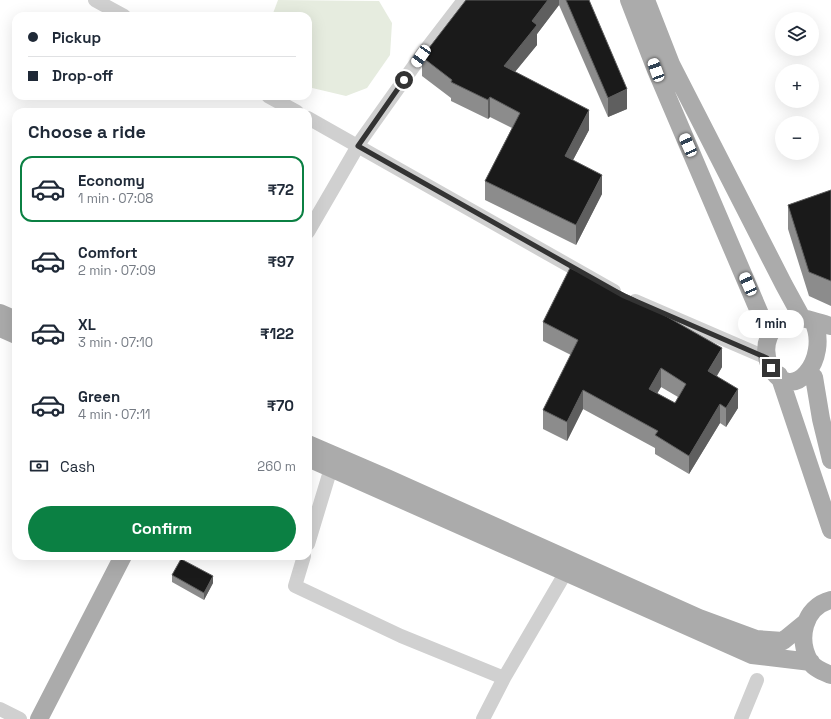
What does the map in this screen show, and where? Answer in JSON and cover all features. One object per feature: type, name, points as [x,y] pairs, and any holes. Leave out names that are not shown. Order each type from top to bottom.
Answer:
[{"type":"main road","points":[[629,0],[656,70],[769,335]]},
{"type":"main road","points":[[646,0],[671,64],[784,285],[808,320],[821,327],[828,341],[829,356],[823,370],[821,419],[831,460]]},
{"type":"main road","points":[[0,313],[12,318]]},
{"type":"main road","points":[[823,370],[796,381],[787,380],[771,368],[767,358],[766,342],[775,327],[783,321],[792,318],[808,320],[831,326]]},
{"type":"main road","points":[[0,328],[12,332]]},
{"type":"main road","points":[[779,375],[831,530]]},
{"type":"main road","points":[[312,446],[395,481],[699,618],[756,639],[783,642],[805,623]]},
{"type":"main road","points":[[312,460],[752,655],[811,662]]},
{"type":"main road","points":[[39,719],[121,560]]},
{"type":"main road","points":[[52,719],[132,560]]},
{"type":"main road","points":[[829,601],[812,611],[805,623],[803,631],[803,644],[811,662],[818,669],[831,675]]},
{"type":"street","points":[[95,0],[117,12]]},
{"type":"street","points":[[312,225],[358,146],[421,56],[464,0]]},
{"type":"street","points":[[275,100],[290,108]]},
{"type":"street","points":[[312,120],[624,296],[767,358]]},
{"type":"street","points":[[312,531],[331,468]]},
{"type":"street","points":[[303,560],[295,586],[401,636],[504,678]]},
{"type":"street","points":[[483,719],[504,678],[566,572]]},
{"type":"street","points":[[741,719],[757,680]]},
{"type":"street","points":[[0,710],[20,719]]},
{"type":"shaded area","points":[[278,0],[379,1],[392,23],[390,55],[367,88],[346,96],[312,88],[312,12],[274,12]]},
{"type":"building","points":[[466,0],[548,0],[532,21],[537,25],[504,66],[589,110],[565,156],[602,175],[576,225],[485,181],[520,113],[490,97],[488,100],[451,82],[452,80],[422,57]]},
{"type":"building","points":[[566,0],[589,0],[627,89],[608,98]]},
{"type":"building","points":[[831,190],[831,281],[809,272],[788,205]]},
{"type":"building","points":[[570,268],[634,298],[722,348],[708,371],[738,389],[726,408],[720,404],[689,456],[655,435],[658,431],[583,390],[567,422],[543,410],[578,340],[543,322]],"holes":[[[661,368],[686,384],[675,403],[649,389]]]},
{"type":"building","points":[[180,560],[183,560],[213,576],[204,593],[172,575]]},
{"type":"route","points":[[404,80],[358,146],[624,296],[767,358],[771,368]]}]
